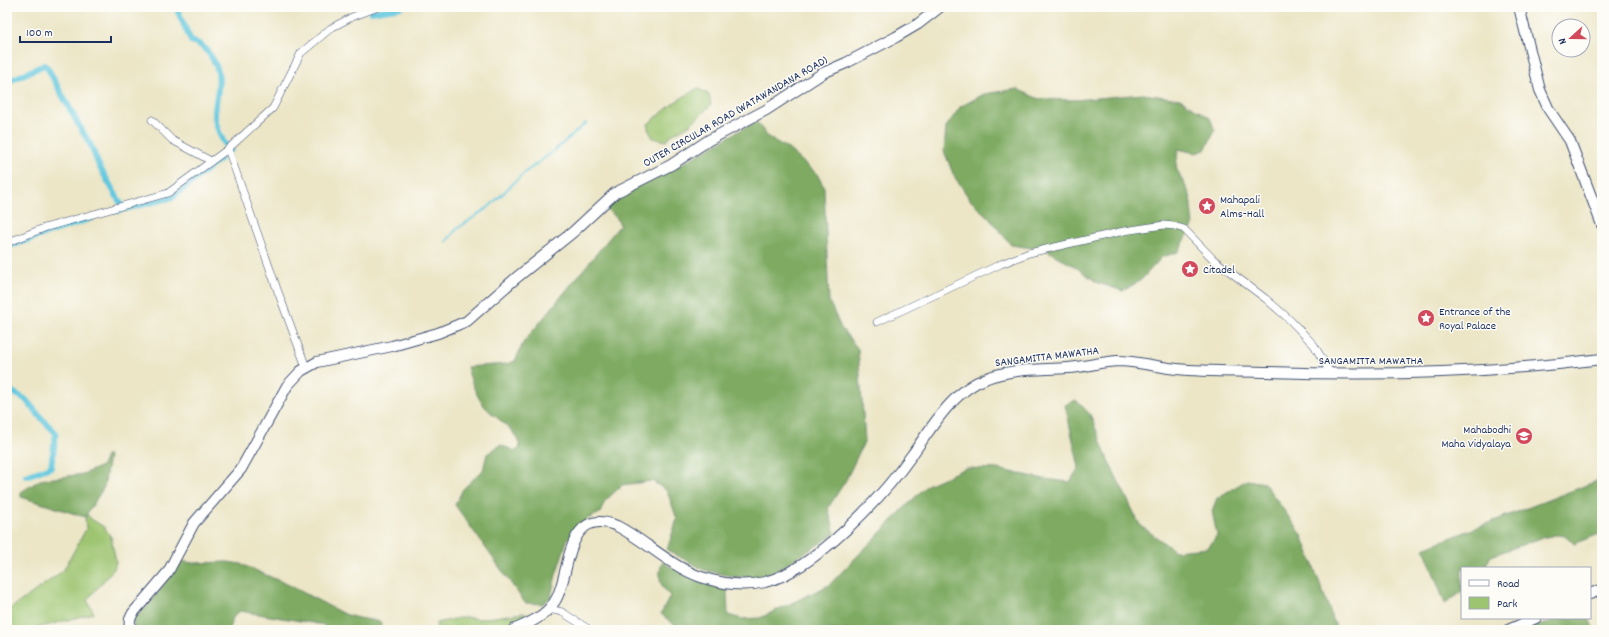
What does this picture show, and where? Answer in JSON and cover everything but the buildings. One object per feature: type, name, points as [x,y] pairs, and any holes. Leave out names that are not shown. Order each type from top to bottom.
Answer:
[{"type":"main road","name":"OUTER CIRCULAR ROAD (WATAWANDANA ROAD)","points":[[129,630],[130,619],[168,572],[194,523],[240,469],[287,386],[295,375],[306,367],[324,360],[392,346],[438,334],[467,321],[516,278],[564,240],[615,193],[670,165],[709,140],[766,110],[823,73],[853,60],[896,37],[918,24],[940,7]]},
{"type":"main road","points":[[1519,7],[1540,90],[1549,110],[1570,141],[1602,225]]},
{"type":"main road","name":"SANGAMITTA MAWATHA","points":[[512,630],[538,618],[554,603],[558,595],[569,552],[575,538],[584,529],[596,523],[606,523],[617,526],[676,565],[722,583],[738,585],[753,584],[768,581],[787,573],[815,555],[841,535],[886,490],[940,416],[953,402],[968,388],[992,376],[1008,373],[1071,368],[1115,361],[1182,369],[1331,374],[1468,372],[1540,367],[1602,359]]},
{"type":"main road","points":[[1591,594],[1602,589]]},
{"type":"main road","points":[[1508,630],[1534,619]]},
{"type":"street","points":[[7,245],[9,242],[44,228],[168,193],[228,149],[273,108],[301,53],[331,28],[352,17],[378,7]]},
{"type":"street","points":[[152,120],[172,140],[211,161]]},
{"type":"street","points":[[228,149],[306,367]]},
{"type":"street","points":[[877,322],[1001,264],[1030,253],[1124,231],[1164,225],[1174,226],[1184,229],[1213,259],[1266,299],[1290,320],[1314,345],[1331,374]]},
{"type":"street","points":[[548,609],[562,612],[590,630]]},
{"type":"green space","points":[[698,88],[709,95],[711,105],[691,124],[670,136],[667,141],[653,138],[648,129],[648,124],[675,102]]},
{"type":"green space","points":[[1017,89],[1039,99],[1074,100],[1143,94],[1180,99],[1210,118],[1215,131],[1205,150],[1196,153],[1178,149],[1176,168],[1190,195],[1193,226],[1178,252],[1162,257],[1141,280],[1123,291],[1098,283],[1074,266],[1046,250],[1011,245],[989,218],[971,201],[954,176],[944,151],[946,127],[960,107],[984,94]]},
{"type":"green space","points":[[756,121],[768,137],[787,148],[817,174],[824,187],[829,301],[841,328],[858,349],[865,440],[846,480],[828,508],[835,534],[773,573],[760,577],[735,577],[704,570],[667,550],[677,519],[667,491],[652,481],[622,485],[605,501],[600,513],[587,519],[567,540],[551,597],[542,604],[525,603],[455,505],[463,489],[483,470],[487,454],[500,445],[516,451],[520,447],[511,430],[482,404],[474,389],[467,367],[506,364],[515,361],[523,343],[620,225],[617,218],[605,208],[616,197],[671,170]]},
{"type":"green space","points":[[1076,400],[1090,414],[1108,460],[1140,525],[1175,551],[1208,548],[1217,535],[1212,511],[1217,498],[1247,480],[1264,483],[1302,535],[1337,630],[681,630],[661,614],[670,596],[660,580],[662,562],[695,580],[727,590],[728,615],[742,619],[760,618],[829,585],[927,485],[966,468],[997,469],[1044,479],[1070,482],[1079,467],[1065,405]]},
{"type":"green space","points":[[106,456],[109,456],[104,487],[85,517],[21,497],[21,492],[40,480],[83,474],[102,466]]},
{"type":"green space","points":[[1602,479],[1602,533],[1574,544],[1566,536],[1556,535],[1541,538],[1491,556],[1485,567],[1461,567],[1461,593],[1445,604],[1424,548]]},
{"type":"green space","points":[[88,515],[91,519],[104,527],[111,537],[116,562],[114,569],[87,600],[94,613],[38,628],[37,630],[7,630],[7,611],[63,571],[86,529],[85,517]]},
{"type":"green space","points":[[181,561],[193,563],[228,562],[241,564],[289,585],[342,613],[381,622],[381,630],[325,630],[324,625],[240,611],[232,619],[230,630],[134,630],[133,620],[149,604]]},
{"type":"green space","points":[[523,613],[530,614],[532,617],[520,625],[506,630],[437,630],[436,623],[464,617],[480,619]]},
{"type":"green space","points":[[1557,619],[1589,619],[1594,630],[1573,629],[1527,630]]},
{"type":"waterway","points":[[176,7],[191,41],[200,44],[208,52],[218,71],[219,79],[215,118],[223,141],[231,150]]},
{"type":"waterway","points":[[371,12],[401,7]]},
{"type":"waterway","points":[[7,82],[44,65],[47,67],[91,146],[99,166],[124,209]]},
{"type":"waterway","points":[[446,242],[457,229],[490,206],[524,173],[554,151],[586,123]]},
{"type":"waterway","points":[[116,211],[173,197],[220,159]]},
{"type":"waterway","points":[[7,247],[92,218]]},
{"type":"waterway","points":[[7,389],[25,399],[56,433],[51,467],[26,476]]},
{"type":"place","name":"Mahapali Alms-Hall","points":[[1207,206]]},
{"type":"place","name":"Citadel","points":[[1190,269]]},
{"type":"place","name":"Entrance of the Royal Palace","points":[[1426,318]]},
{"type":"place","name":"Mahabodhi Maha Vidyalaya","points":[[1524,436]]}]
